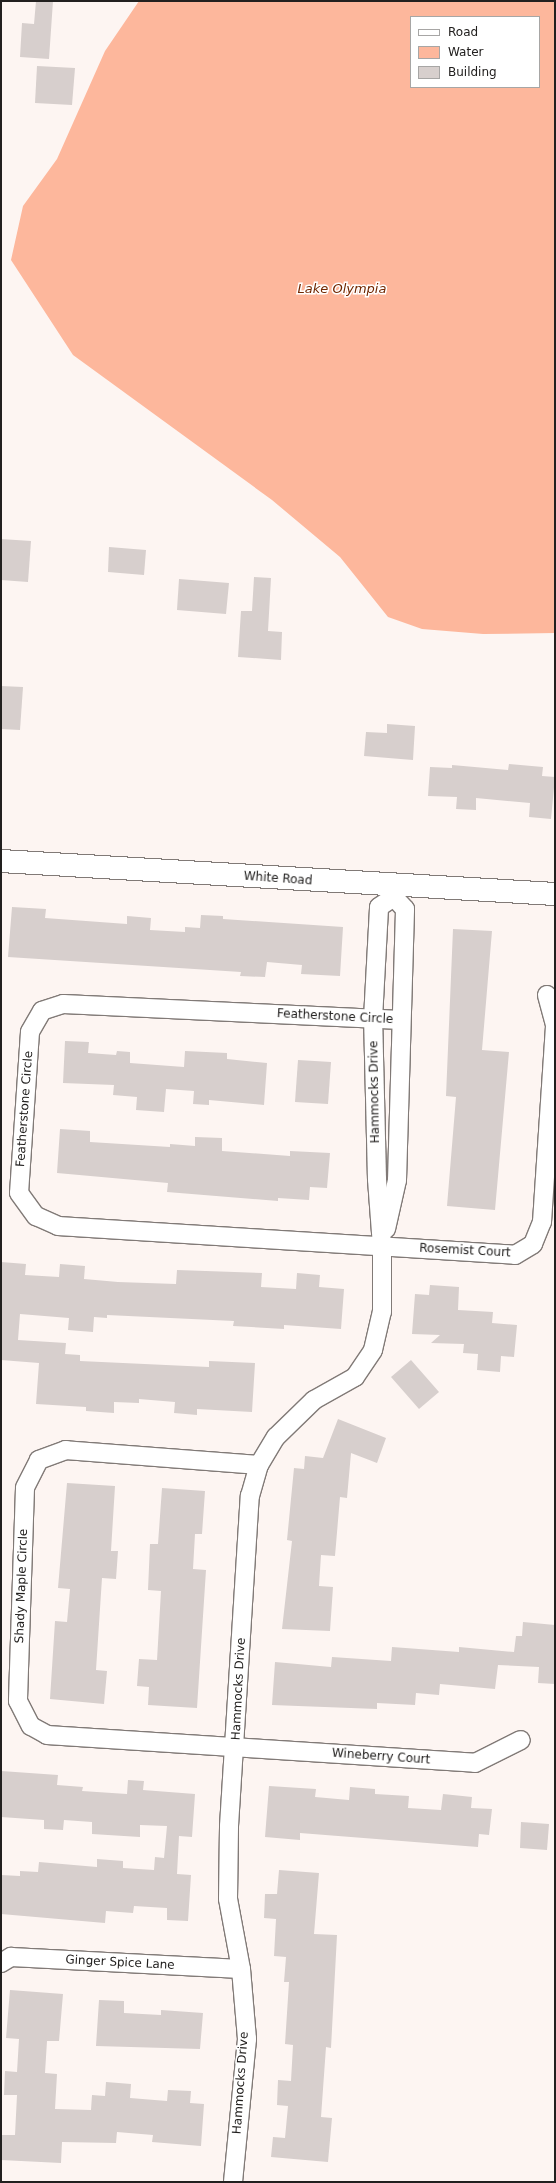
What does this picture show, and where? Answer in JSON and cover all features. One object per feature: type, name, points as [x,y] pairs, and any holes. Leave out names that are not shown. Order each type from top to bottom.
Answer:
[{"type":"street","name":"White Road","points":[[1,861],[395,892],[555,894]]},
{"type":"street","name":"Hammocks Drive","points":[[233,2182],[247,2039],[241,1969],[228,1899],[229,1826],[236,1748],[250,1496],[259,1465],[276,1437],[314,1400],[355,1377],[373,1350],[382,1312],[382,1246],[377,1179],[373,1019],[379,907],[395,892],[405,909],[397,1180],[382,1246]]},
{"type":"street","name":"Rosemist Court","points":[[382,1246],[516,1255],[533,1244],[542,1222],[555,1025],[547,995]]},
{"type":"street","name":"Featherstone Circle","points":[[382,1246],[58,1226],[36,1216],[20,1193],[30,1032],[42,1011],[63,1004],[401,1020]]},
{"type":"street","name":"Shady Maple Circle","points":[[236,1748],[47,1735],[31,1726],[18,1701],[25,1488],[39,1460],[66,1450],[259,1465]]},
{"type":"street","name":"Wineberry Court","points":[[236,1748],[475,1763],[520,1740]]},
{"type":"street","name":"Ginger Spice Lane","points":[[1,1963],[10,1957],[241,1969]]},
{"type":"water","name":"Lake Olympia","points":[[139,1],[555,1],[555,633],[483,634],[422,629],[388,617],[340,557],[272,500],[73,355],[11,260],[23,206],[57,159],[105,51]]},
{"type":"building","points":[[36,1],[53,1],[49,59],[20,57],[22,23],[34,24]]},
{"type":"building","points":[[37,66],[75,68],[72,105],[35,103]]},
{"type":"building","points":[[1,539],[31,541],[28,582],[1,580]]},
{"type":"building","points":[[109,547],[146,550],[144,575],[108,572]]},
{"type":"building","points":[[254,577],[271,578],[268,631],[282,632],[281,660],[238,657],[241,611],[252,611]]},
{"type":"building","points":[[179,579],[229,583],[226,614],[177,610]]},
{"type":"building","points":[[1,686],[23,687],[20,730],[1,729]]},
{"type":"building","points":[[387,724],[415,726],[413,760],[364,756],[366,732],[387,733]]},
{"type":"building","points":[[509,764],[543,767],[542,776],[555,777],[551,819],[529,817],[530,803],[476,798],[476,810],[456,809],[457,797],[428,796],[430,767],[452,768],[452,765],[508,770]]},
{"type":"building","points":[[12,907],[46,909],[45,918],[127,924],[127,916],[151,918],[150,930],[185,932],[185,927],[200,928],[201,915],[223,916],[223,919],[343,927],[340,976],[301,974],[302,965],[267,962],[265,977],[240,976],[241,972],[8,957]]},
{"type":"building","points":[[453,929],[492,931],[482,1050],[509,1052],[495,1210],[447,1206],[456,1097],[446,1096]]},
{"type":"building","points":[[65,1041],[89,1042],[88,1053],[116,1055],[117,1051],[130,1052],[130,1063],[184,1067],[185,1051],[227,1053],[227,1059],[267,1063],[264,1105],[209,1100],[209,1105],[193,1104],[194,1091],[166,1089],[164,1112],[136,1110],[137,1097],[113,1095],[114,1085],[63,1083]]},
{"type":"building","points":[[298,1060],[331,1062],[328,1104],[295,1102]]},
{"type":"building","points":[[60,1129],[90,1131],[90,1142],[170,1147],[170,1144],[195,1146],[195,1137],[222,1138],[222,1151],[290,1156],[290,1151],[330,1153],[327,1188],[310,1187],[309,1200],[278,1198],[278,1201],[167,1192],[168,1183],[57,1173]]},
{"type":"building","points":[[1,1262],[26,1264],[25,1275],[59,1277],[60,1264],[85,1266],[84,1279],[118,1282],[176,1284],[177,1270],[262,1273],[261,1287],[296,1289],[297,1273],[320,1275],[319,1287],[344,1289],[341,1329],[284,1325],[284,1329],[233,1326],[234,1321],[107,1315],[107,1318],[94,1317],[93,1332],[68,1330],[69,1318],[20,1314],[18,1340],[66,1343],[65,1354],[80,1355],[80,1361],[209,1367],[209,1361],[255,1363],[252,1412],[197,1409],[197,1415],[174,1413],[175,1402],[139,1399],[139,1403],[114,1402],[114,1413],[86,1411],[86,1407],[36,1404],[39,1363],[1,1360]]},
{"type":"building","points":[[430,1285],[459,1287],[458,1310],[493,1312],[492,1323],[517,1325],[514,1357],[501,1356],[500,1372],[477,1370],[478,1354],[463,1353],[464,1344],[431,1343],[440,1335],[412,1334],[415,1294],[429,1295]]},
{"type":"building","points":[[411,1360],[439,1392],[419,1409],[391,1377]]},
{"type":"building","points":[[338,1419],[386,1438],[377,1463],[351,1453],[347,1498],[340,1497],[335,1556],[321,1555],[319,1586],[333,1587],[330,1631],[282,1629],[292,1541],[287,1540],[294,1468],[304,1469],[305,1456],[323,1458]]},
{"type":"building","points":[[67,1483],[115,1486],[111,1551],[118,1551],[116,1579],[102,1578],[96,1670],[107,1671],[104,1704],[50,1699],[55,1621],[67,1622],[70,1589],[58,1588]]},
{"type":"building","points":[[162,1488],[205,1491],[202,1534],[195,1534],[193,1569],[206,1570],[197,1708],[148,1705],[149,1687],[137,1686],[139,1659],[157,1660],[161,1591],[148,1590],[150,1544],[158,1544]]},
{"type":"building","points":[[523,1622],[555,1625],[555,1684],[538,1683],[539,1667],[498,1665],[495,1689],[440,1684],[439,1695],[416,1693],[415,1705],[377,1703],[377,1709],[272,1705],[275,1662],[331,1667],[332,1657],[391,1661],[392,1647],[459,1652],[459,1647],[514,1652],[516,1636],[522,1636]]},
{"type":"building","points":[[1,1771],[58,1775],[57,1785],[83,1787],[82,1791],[127,1794],[128,1780],[144,1781],[143,1790],[195,1794],[192,1837],[179,1836],[177,1874],[191,1875],[188,1921],[167,1920],[167,1908],[134,1906],[133,1913],[106,1911],[105,1923],[1,1914],[1,1875],[20,1876],[20,1871],[38,1872],[39,1862],[97,1867],[97,1859],[123,1861],[123,1868],[154,1870],[155,1857],[164,1858],[167,1826],[140,1825],[140,1837],[92,1834],[92,1822],[64,1820],[63,1830],[44,1829],[44,1820],[1,1817]]},
{"type":"building","points":[[269,1786],[316,1789],[315,1797],[349,1800],[350,1787],[375,1789],[375,1794],[409,1796],[408,1808],[441,1810],[443,1794],[472,1797],[471,1808],[492,1809],[489,1835],[479,1834],[478,1847],[300,1833],[300,1840],[265,1837]]},
{"type":"building","points":[[521,1822],[549,1824],[547,1850],[520,1848]]},
{"type":"building","points":[[279,1870],[319,1873],[314,1934],[337,1935],[331,2048],[326,2047],[321,2117],[332,2118],[328,2162],[271,2157],[273,2137],[285,2138],[288,2106],[277,2105],[278,2080],[291,2081],[293,2045],[285,2044],[289,1982],[284,1982],[286,1957],[274,1956],[276,1919],[264,1918],[265,1894],[277,1894]]},
{"type":"building","points":[[10,1990],[63,1994],[59,2041],[47,2041],[45,2073],[57,2074],[55,2109],[91,2110],[92,2095],[105,2096],[106,2082],[131,2084],[130,2098],[167,2101],[168,2090],[191,2091],[190,2103],[204,2104],[201,2146],[152,2142],[153,2135],[117,2132],[116,2143],[62,2142],[61,2163],[1,2160],[2,2135],[15,2135],[17,2095],[4,2095],[5,2071],[17,2072],[19,2039],[6,2038]]},
{"type":"building","points":[[99,2000],[124,2001],[124,2013],[161,2015],[161,2010],[203,2013],[200,2049],[96,2046]]}]
